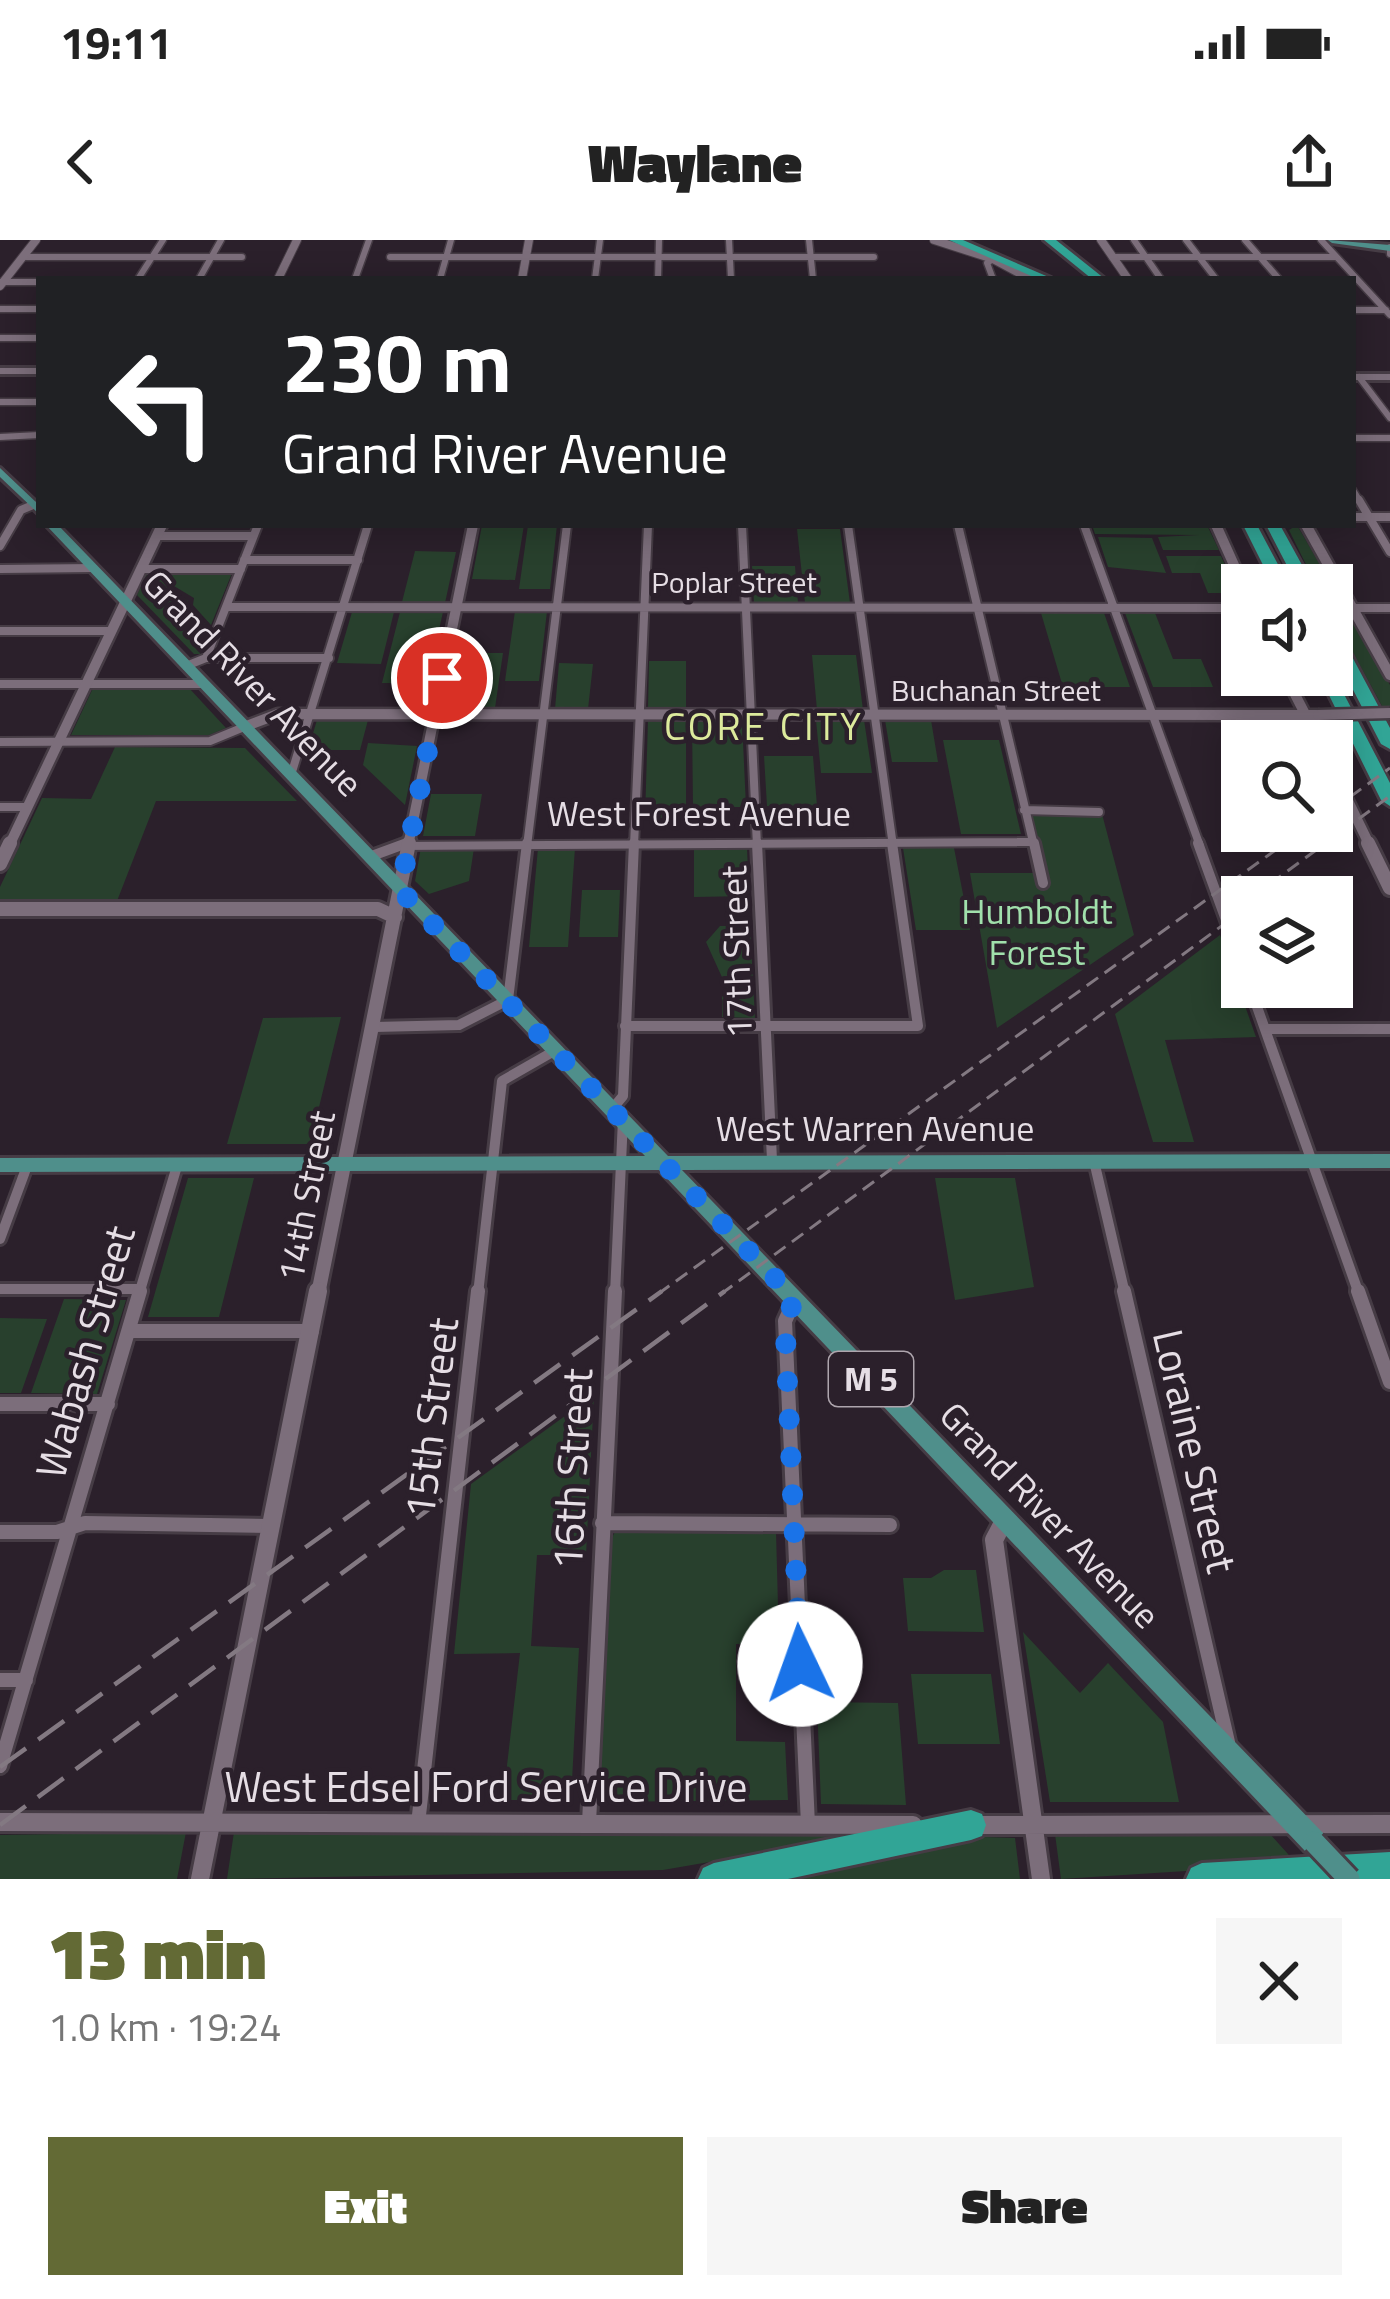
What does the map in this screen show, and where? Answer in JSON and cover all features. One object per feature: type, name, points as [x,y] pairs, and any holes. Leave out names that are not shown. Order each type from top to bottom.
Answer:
[{"type":"highway","points":[[954,240],[1041,276]]},
{"type":"highway","points":[[970,240],[1042,276]]},
{"type":"highway","points":[[1037,240],[1044,260],[1057,276]]},
{"type":"highway","points":[[1049,240],[1095,276]]},
{"type":"highway","points":[[1087,250],[1108,276]]},
{"type":"highway","points":[[1252,528],[1270,564]]},
{"type":"highway","points":[[1275,528],[1295,564]]},
{"type":"highway","points":[[1286,528],[1299,564]]},
{"type":"highway","points":[[1353,673],[1390,743]]},
{"type":"highway","points":[[1338,696],[1390,800]]},
{"type":"highway","points":[[714,1879],[971,1825]]},
{"type":"highway","points":[[1202,1879],[1390,1868]]},
{"type":"main road","points":[[1332,240],[1389,247]]},
{"type":"main road","points":[[0,373],[36,374]]},
{"type":"main road","points":[[1356,373],[1390,374]]},
{"type":"main road","points":[[0,470],[36,508]]},
{"type":"main road","name":"Grand River Avenue","points":[[55,528],[1349,1879]]},
{"type":"main road","name":"West Warren Avenue","points":[[0,1166],[1390,1160]]},
{"type":"street","points":[[1,284],[36,240]]},
{"type":"street","points":[[140,276],[163,240]]},
{"type":"street","points":[[201,276],[221,240]]},
{"type":"street","points":[[279,276],[297,240]]},
{"type":"street","points":[[356,276],[369,240]]},
{"type":"street","points":[[441,276],[451,240]]},
{"type":"street","points":[[523,276],[529,240]]},
{"type":"street","points":[[595,276],[600,240]]},
{"type":"street","points":[[658,276],[659,240]]},
{"type":"street","points":[[730,240],[731,276]]},
{"type":"street","points":[[809,240],[814,276]]},
{"type":"street","points":[[934,240],[993,259],[1024,276]]},
{"type":"street","points":[[1101,240],[1126,276]]},
{"type":"street","points":[[1134,240],[1159,276]]},
{"type":"street","points":[[1186,240],[1214,276]]},
{"type":"street","points":[[1245,240],[1276,276]]},
{"type":"street","points":[[1322,240],[1354,276]]},
{"type":"street","points":[[23,256],[242,257]]},
{"type":"street","points":[[390,257],[862,257],[863,263],[875,263],[874,257]]},
{"type":"street","points":[[1112,257],[1335,257]]},
{"type":"street","points":[[992,276],[987,263],[993,259]]},
{"type":"street","points":[[1356,278],[1389,312]]},
{"type":"street","points":[[1,284],[36,282]]},
{"type":"street","points":[[0,309],[36,309]]},
{"type":"street","points":[[1356,310],[1389,312]]},
{"type":"street","points":[[0,338],[36,338]]},
{"type":"street","points":[[1356,376],[1390,418]]},
{"type":"street","points":[[0,402],[36,402]]},
{"type":"street","points":[[0,437],[36,436]]},
{"type":"street","points":[[1356,438],[1390,438]]},
{"type":"street","points":[[1356,495],[1390,552]]},
{"type":"street","points":[[0,546],[21,510],[36,508]]},
{"type":"street","points":[[1356,517],[1390,517]]},
{"type":"street","points":[[206,658],[257,528]]},
{"type":"street","points":[[291,775],[367,528]]},
{"type":"street","name":"14th Street","points":[[201,1874],[471,528]]},
{"type":"street","points":[[374,1027],[459,1025],[508,1000],[567,528]]},
{"type":"street","name":"16th Street","points":[[589,1823],[648,528]]},
{"type":"street","name":"17th Street","points":[[742,528],[772,1160]]},
{"type":"street","points":[[625,1026],[917,1026],[848,528]]},
{"type":"street","points":[[959,528],[1043,883]]},
{"type":"street","points":[[1085,528],[1221,906]]},
{"type":"street","points":[[1217,528],[1234,564]]},
{"type":"street","points":[[1308,528],[1328,564]]},
{"type":"street","points":[[2,857],[160,531],[253,536]]},
{"type":"street","points":[[141,569],[358,560]]},
{"type":"street","points":[[0,568],[93,568]]},
{"type":"street","name":"Poplar Street","points":[[226,607],[1221,608]]},
{"type":"street","points":[[1390,608],[1353,608],[1390,675]]},
{"type":"street","points":[[0,631],[111,632]]},
{"type":"street","points":[[186,666],[206,658],[329,658]]},
{"type":"street","points":[[0,684],[204,684]]},
{"type":"street","points":[[1294,696],[1306,720]]},
{"type":"street","name":"Buchanan Street","points":[[244,727],[269,715],[312,714],[1390,713]]},
{"type":"street","points":[[0,742],[210,741],[244,727]]},
{"type":"street","points":[[0,807],[27,807]]},
{"type":"street","points":[[1024,810],[1099,812]]},
{"type":"street","points":[[1353,811],[1390,888]]},
{"type":"street","name":"West Forest Avenue","points":[[369,857],[410,842],[1032,842]]},
{"type":"street","points":[[0,909],[378,909],[395,917]]},
{"type":"street","points":[[1258,1008],[1390,1382]]},
{"type":"street","points":[[1265,1029],[1390,1029]]},
{"type":"street","name":"15th Street","points":[[418,1823],[502,1082],[556,1050]]},
{"type":"street","name":"Loraine Street","points":[[1094,1161],[1232,1756]]},
{"type":"street","points":[[0,1239],[27,1166]]},
{"type":"street","name":"Wabash Street","points":[[0,1766],[177,1166]]},
{"type":"street","points":[[0,1289],[141,1289]]},
{"type":"street","points":[[795,1299],[785,1321],[808,1825]]},
{"type":"street","points":[[129,1331],[312,1331]]},
{"type":"street","points":[[0,1403],[108,1404]]},
{"type":"street","points":[[1005,1519],[994,1540],[1041,1879]]},
{"type":"street","points":[[602,1523],[890,1525]]},
{"type":"street","points":[[0,1532],[57,1532],[73,1524],[274,1526]]},
{"type":"street","points":[[0,1680],[26,1680]]},
{"type":"street","name":"West Edsel Ford Service Drive","points":[[0,1822],[971,1825],[1035,1833],[1305,1833],[1390,1824]]},
{"type":"green space","points":[[481,528],[524,528],[515,580],[472,579]]},
{"type":"green space","points":[[528,528],[557,528],[550,589],[519,589]]},
{"type":"green space","points":[[1093,528],[1208,528],[1219,550],[1163,550],[1158,537],[1199,535],[1095,534]]},
{"type":"green space","points":[[1292,528],[1299,528],[1320,564],[1306,564],[1289,530]]},
{"type":"green space","points":[[797,529],[840,529],[850,603],[805,603]]},
{"type":"green space","points":[[1098,537],[1152,538],[1166,573],[1108,567]]},
{"type":"green space","points":[[415,551],[456,552],[445,603],[402,602]]},
{"type":"green space","points":[[1166,556],[1221,556],[1225,564],[1221,564],[1221,593],[1208,593],[1200,573],[1172,573]]},
{"type":"green space","points":[[752,566],[795,566],[798,603],[754,603]]},
{"type":"green space","points":[[147,572],[168,573],[166,585],[188,601],[189,609],[210,629],[200,654],[194,654],[137,595]]},
{"type":"green space","points":[[173,573],[232,573],[211,625],[193,605],[194,598],[169,583]]},
{"type":"green space","points":[[515,611],[547,611],[539,681],[505,681]]},
{"type":"green space","points":[[352,612],[394,612],[381,664],[337,663]]},
{"type":"green space","points":[[400,612],[443,612],[427,683],[382,683]]},
{"type":"green space","points":[[1041,613],[1104,613],[1130,687],[1063,687]]},
{"type":"green space","points":[[1125,613],[1155,613],[1173,659],[1201,659],[1213,687],[1153,687]]},
{"type":"green space","points":[[1353,621],[1390,685],[1390,706],[1382,706],[1353,653]]},
{"type":"green space","points":[[458,653],[503,653],[495,708],[448,708]]},
{"type":"green space","points":[[812,655],[856,655],[863,710],[817,710]]},
{"type":"green space","points":[[649,661],[686,661],[686,708],[648,708]]},
{"type":"green space","points":[[559,663],[593,664],[588,709],[555,709]]},
{"type":"green space","points":[[93,688],[189,688],[226,728],[209,735],[71,735]]},
{"type":"green space","points":[[317,720],[368,720],[360,750],[308,750]]},
{"type":"green space","points":[[648,720],[686,720],[686,818],[645,818]]},
{"type":"green space","points":[[692,720],[742,720],[746,807],[693,807]]},
{"type":"green space","points":[[816,720],[864,720],[872,773],[821,773]]},
{"type":"green space","points":[[885,720],[931,720],[938,762],[892,762]]},
{"type":"green space","points":[[943,740],[999,740],[1021,834],[961,834]]},
{"type":"green space","points":[[368,743],[417,746],[405,805],[363,765]]},
{"type":"green space","points":[[115,747],[245,748],[297,801],[156,801],[117,901],[0,901],[0,887],[42,798],[91,799]]},
{"type":"green space","points":[[764,756],[813,756],[817,806],[767,806]]},
{"type":"green space","points":[[431,794],[482,794],[475,836],[423,836]]},
{"type":"green space","name":"Humboldt Forest","points":[[1028,813],[1102,814],[1134,935],[997,1028],[970,873],[1040,873]]},
{"type":"green space","points":[[421,847],[474,848],[469,881],[429,894],[415,881]]},
{"type":"green space","points":[[538,848],[575,848],[568,947],[529,947]]},
{"type":"green space","points":[[694,848],[747,848],[749,896],[694,897]]},
{"type":"green space","points":[[903,848],[954,848],[970,930],[916,930]]},
{"type":"green space","points":[[582,890],[620,890],[618,937],[579,937]]},
{"type":"green space","points":[[720,926],[750,926],[755,1018],[722,1017],[722,996],[731,997],[706,942]]},
{"type":"green space","points":[[1220,935],[1221,1008],[1246,1008],[1256,1037],[1165,1040],[1194,1142],[1153,1142],[1115,1014]]},
{"type":"green space","points":[[341,1017],[310,1144],[227,1144],[263,1018]]},
{"type":"green space","points":[[188,1178],[254,1178],[219,1317],[148,1317]]},
{"type":"green space","points":[[935,1178],[1015,1178],[1034,1287],[955,1300]]},
{"type":"green space","points":[[64,1299],[126,1300],[97,1394],[31,1393]]},
{"type":"green space","points":[[0,1318],[47,1319],[21,1393],[0,1393]]},
{"type":"green space","points":[[594,1395],[586,1555],[537,1555],[531,1646],[579,1648],[571,1800],[503,1800],[520,1653],[454,1654],[471,1484]]},
{"type":"green space","points":[[615,1532],[776,1532],[779,1643],[736,1644],[736,1741],[785,1742],[788,1800],[598,1802],[609,1543]]},
{"type":"green space","points":[[944,1570],[976,1570],[984,1632],[908,1631],[903,1578],[931,1578]]},
{"type":"green space","points":[[1023,1632],[1080,1693],[1108,1663],[1163,1722],[1179,1802],[1050,1802]]},
{"type":"green space","points":[[911,1674],[991,1674],[1000,1744],[918,1744]]},
{"type":"green space","points":[[817,1702],[898,1703],[906,1805],[821,1804]]},
{"type":"green space","points":[[186,1832],[177,1879],[0,1879],[0,1835]]},
{"type":"green space","points":[[234,1832],[883,1832],[663,1870],[227,1879]]},
{"type":"green space","points":[[1269,1833],[1297,1864],[1061,1879],[1055,1834]]},
{"type":"green space","points":[[1015,1838],[1020,1879],[740,1879],[941,1840]]},
{"type":"railway","points":[[1353,795],[1390,768]]},
{"type":"railway","points":[[1281,876],[1390,796]]},
{"type":"railway","points":[[658,1294],[1273,852]]},
{"type":"railway","points":[[721,1294],[1221,926]]},
{"type":"railway","points":[[0,1767],[662,1291]]},
{"type":"railway","points":[[0,1825],[725,1291]]},
{"type":"district","name":"CORE CITY","points":[[764,726]]},
{"type":"route","points":[[442,678],[400,890],[795,1299],[785,1321],[800,1664]]}]
